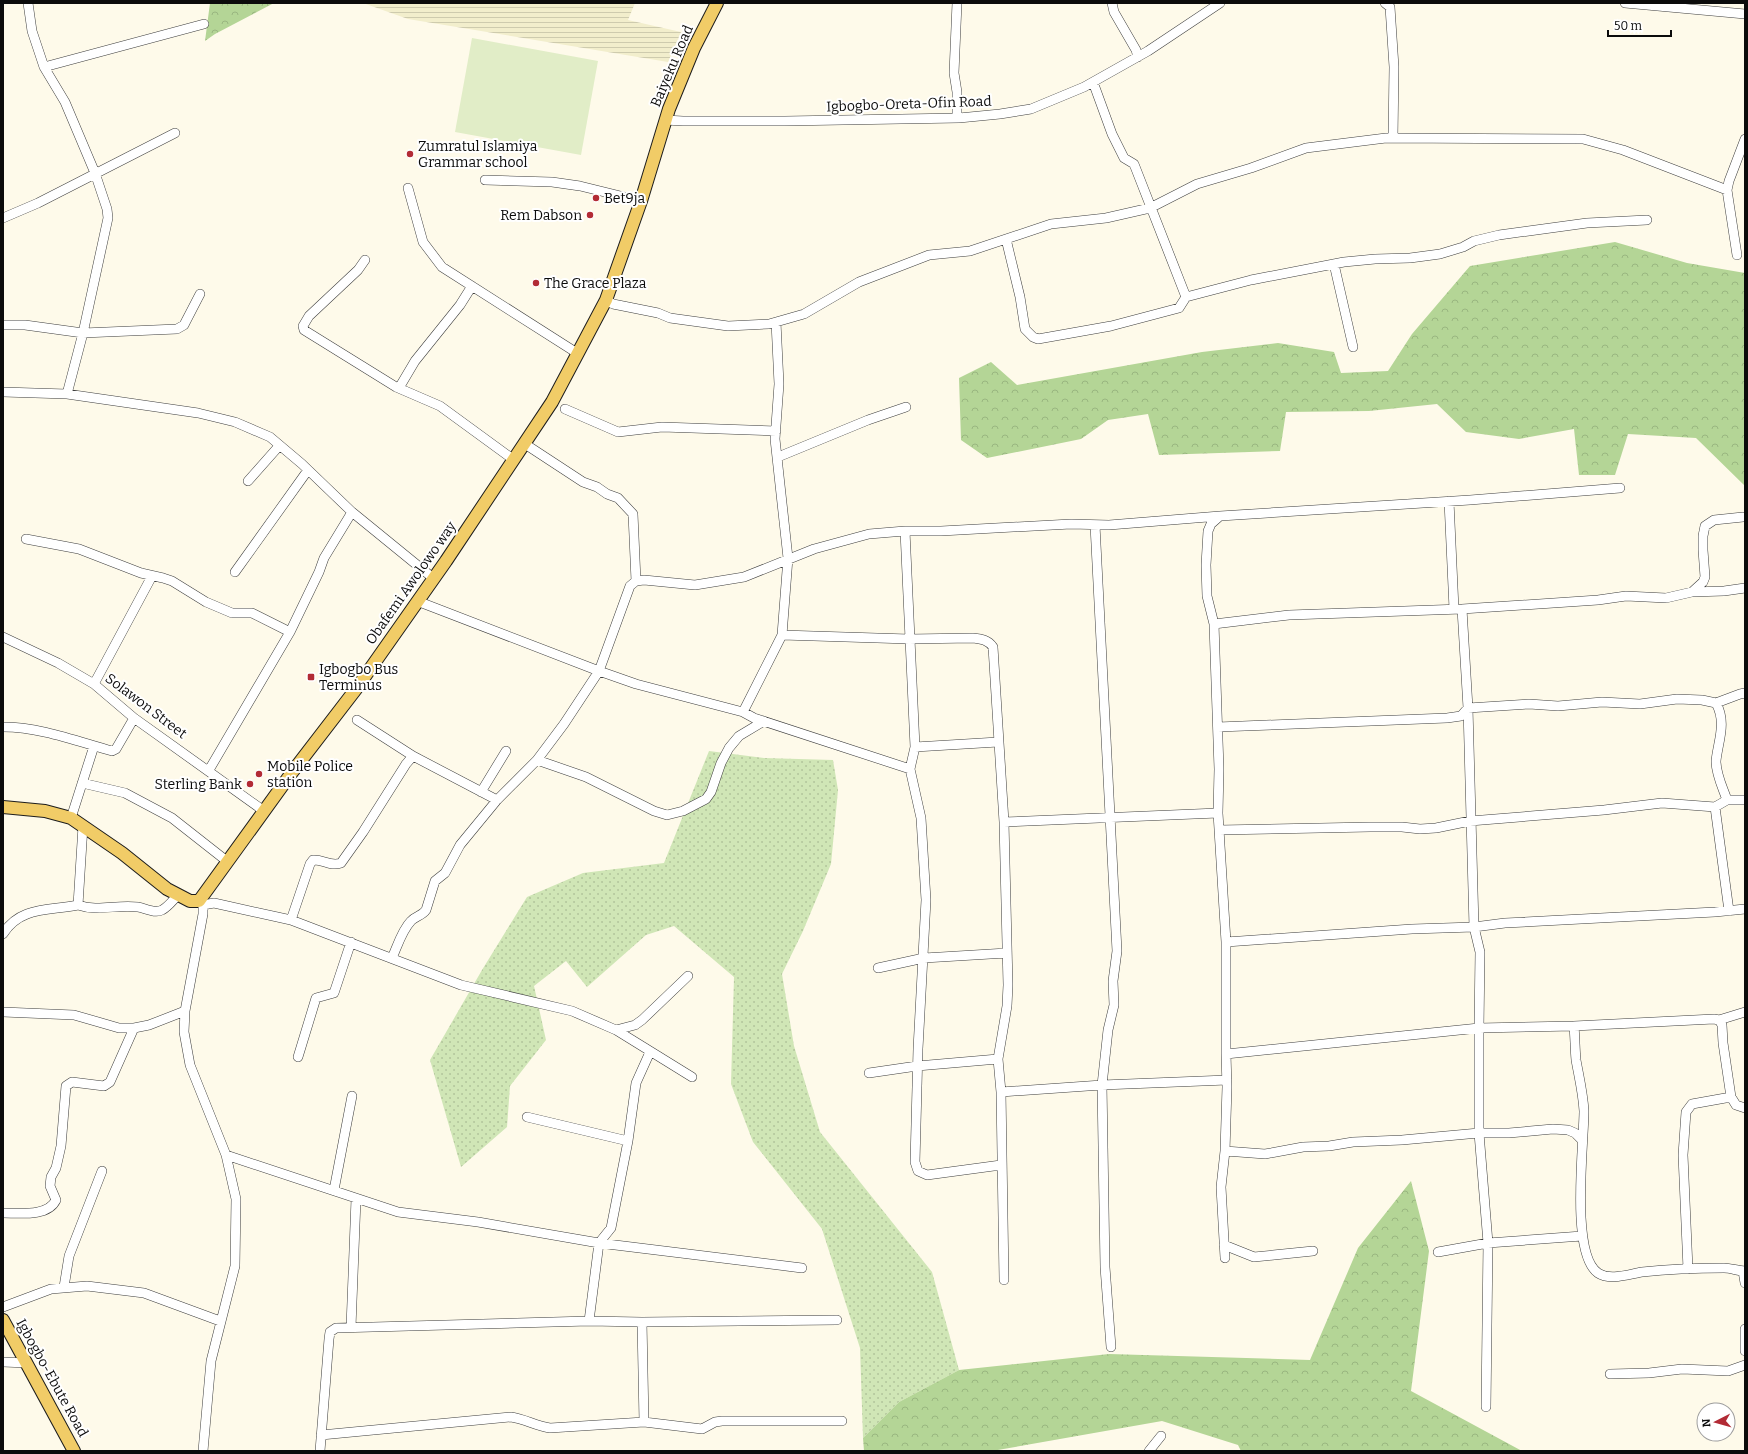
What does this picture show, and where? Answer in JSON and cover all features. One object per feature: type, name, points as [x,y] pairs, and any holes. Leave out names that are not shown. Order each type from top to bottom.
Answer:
[{"type":"main road","name":"Baiyeku Road","points":[[665,120],[694,48],[717,3]]},
{"type":"main road","name":"Obafemi Awolowo way","points":[[201,902],[293,771],[356,689],[525,444],[552,402],[606,300],[640,201],[665,120]]},
{"type":"main road","points":[[3,807],[45,811],[71,818],[122,853],[167,889],[194,902],[201,902]]},
{"type":"main road","name":"Igbogbo-Ebute Road","points":[[3,1320],[74,1451]]},
{"type":"street","points":[[28,3],[32,31],[44,67],[65,102],[95,173],[107,209],[108,218],[83,334],[67,394]]},
{"type":"street","points":[[957,3],[954,73],[957,118]]},
{"type":"street","points":[[1112,3],[1114,12],[1138,56]]},
{"type":"street","name":"Igbogbo-Oreta-Ofin Road","points":[[665,120],[683,122],[957,118],[1000,114],[1031,109],[1093,82],[1138,56],[1220,3]]},
{"type":"street","points":[[1385,3],[1390,8],[1393,42],[1393,138]]},
{"type":"street","points":[[1625,3],[1745,14]]},
{"type":"street","points":[[44,67],[204,24]]},
{"type":"street","points":[[1093,82],[1112,134],[1124,158],[1134,164],[1186,297]]},
{"type":"street","points":[[3,218],[38,203],[175,133]]},
{"type":"street","points":[[606,300],[623,307],[658,313],[670,318],[728,326],[770,324],[804,314],[859,282],[929,255],[970,251],[1051,224],[1106,218],[1150,208],[1197,184],[1251,168],[1306,148],[1393,138],[1583,139],[1623,150],[1728,190]]},
{"type":"street","points":[[1738,255],[1728,182],[1743,149],[1745,139]]},
{"type":"street","points":[[484,180],[552,182],[580,186],[640,201]]},
{"type":"street","points":[[408,188],[423,242],[442,267],[577,353]]},
{"type":"street","points":[[1006,239],[1020,297],[1025,329],[1032,338],[1038,339],[1111,326],[1179,308],[1186,297],[1250,280],[1334,264],[1440,254],[1463,247],[1474,241],[1499,235],[1588,223],[1647,220]]},
{"type":"street","points":[[365,260],[358,270],[309,316],[303,328],[304,330],[399,388],[440,406],[514,460]]},
{"type":"street","points":[[1334,264],[1353,347]]},
{"type":"street","points":[[399,388],[415,361],[460,305],[472,286]]},
{"type":"street","points":[[3,326],[25,325],[83,334],[177,329],[184,325],[200,294]]},
{"type":"street","points":[[743,712],[782,635],[788,558],[776,431],[779,384],[776,322]]},
{"type":"street","points":[[3,392],[67,394],[198,413],[235,422],[270,437],[308,470],[352,512],[433,578]]},
{"type":"street","points":[[778,457],[906,406]]},
{"type":"street","points":[[566,409],[618,432],[662,427],[776,431]]},
{"type":"street","points":[[525,444],[583,482],[597,487],[607,494],[618,498],[634,514],[636,581]]},
{"type":"street","points":[[248,481],[279,446]]},
{"type":"street","points":[[235,572],[308,470]]},
{"type":"street","points":[[392,958],[409,923],[414,918],[423,914],[426,910],[435,881],[445,873],[460,845],[497,800],[537,760],[564,724],[599,671],[630,586],[636,581],[644,580],[695,586],[744,577],[788,558],[814,549],[869,534],[905,531],[948,531],[1071,524],[1109,525],[1620,488]]},
{"type":"street","points":[[1449,501],[1468,708],[1474,927],[1480,952],[1479,1133],[1488,1243],[1486,1407]]},
{"type":"street","points":[[209,770],[290,632],[319,572],[324,558],[352,512]]},
{"type":"street","points":[[1220,516],[1211,524],[1208,531],[1207,596],[1214,624],[1219,768],[1218,813],[1226,942],[1227,1080],[1225,1151],[1221,1187],[1225,1258]]},
{"type":"street","points":[[1692,592],[1703,582],[1705,577],[1703,536],[1706,526],[1714,520],[1743,516]]},
{"type":"street","points":[[1096,525],[1109,818],[1117,951],[1113,981],[1114,1005],[1108,1030],[1102,1085],[1105,1266],[1111,1347]]},
{"type":"street","points":[[905,531],[915,747],[910,769],[921,818],[926,900],[917,1066],[914,1162],[918,1171],[927,1175],[1001,1165]]},
{"type":"street","points":[[26,539],[79,549],[152,576],[172,581],[206,602],[232,613],[252,613],[290,632]]},
{"type":"street","points":[[94,684],[152,576]]},
{"type":"street","points":[[1214,624],[1289,615],[1458,609],[1626,596],[1666,598],[1692,592],[1724,591],[1745,588]]},
{"type":"street","points":[[417,601],[636,684],[743,712],[764,721],[910,769]]},
{"type":"street","points":[[782,635],[909,639],[973,638],[982,639],[989,642],[993,647],[1004,822],[1007,954],[1007,1006],[998,1059],[1001,1092],[1004,1280]]},
{"type":"street","name":"Solawon Street","points":[[3,637],[58,663],[94,684],[134,718],[209,770],[264,812]]},
{"type":"street","points":[[1218,727],[1446,718],[1461,716],[1468,708],[1529,704],[1558,706],[1602,702],[1640,704],[1677,699],[1702,700],[1716,703],[1745,693]]},
{"type":"street","points":[[1716,703],[1720,711],[1722,724],[1721,738],[1716,761],[1717,775],[1727,800]]},
{"type":"street","points":[[3,727],[24,728],[62,736],[112,751],[116,749],[134,718]]},
{"type":"street","points":[[357,720],[414,756],[497,800]]},
{"type":"street","points":[[537,760],[586,777],[654,812],[667,815],[683,811],[706,799],[711,792],[728,748],[739,736],[764,721]]},
{"type":"street","points":[[915,747],[998,742]]},
{"type":"street","points":[[71,818],[94,746]]},
{"type":"street","points":[[481,792],[506,751]]},
{"type":"street","points":[[291,920],[310,864],[313,860],[330,864],[341,863],[363,832],[406,764],[414,756]]},
{"type":"street","points":[[82,783],[100,789],[112,789],[125,793],[172,818],[228,862]]},
{"type":"street","points":[[1219,830],[1370,827],[1402,827],[1420,829],[1436,828],[1470,821],[1604,810],[1662,803],[1715,807],[1727,800],[1745,800]]},
{"type":"street","points":[[1715,807],[1729,911]]},
{"type":"street","points":[[1004,822],[1218,813]]},
{"type":"street","points":[[78,905],[83,826]]},
{"type":"street","points":[[3,934],[12,922],[24,914],[78,905],[88,908],[102,909],[138,907],[154,912],[162,911],[178,895]]},
{"type":"street","points":[[203,1451],[211,1361],[235,1266],[236,1199],[226,1155],[190,1065],[184,1032],[185,1011],[203,914],[201,902],[214,903],[291,920],[461,985],[572,1011],[616,1030],[692,1077]]},
{"type":"street","points":[[1226,942],[1412,929],[1474,927],[1505,923],[1745,909]]},
{"type":"street","points":[[298,1057],[316,998],[334,993],[351,942]]},
{"type":"street","points":[[878,968],[924,958],[1007,954]]},
{"type":"street","points":[[616,1030],[636,1025],[659,1005],[688,976]]},
{"type":"street","points":[[3,1012],[74,1015],[110,1026],[134,1028],[185,1011]]},
{"type":"street","points":[[1226,1054],[1479,1028],[1719,1020],[1745,1012]]},
{"type":"street","points":[[1719,1020],[1722,1025],[1723,1043],[1731,1098],[1736,1105],[1745,1108]]},
{"type":"street","points":[[1574,1026],[1576,1059],[1584,1110],[1581,1140],[1582,1236],[1592,1268],[1599,1274],[1613,1277],[1643,1272],[1730,1268],[1744,1271],[1745,1283]]},
{"type":"street","points":[[3,1213],[32,1212],[48,1209],[53,1206],[56,1200],[50,1186],[51,1177],[56,1168],[62,1146],[66,1086],[72,1082],[104,1086],[110,1082],[134,1028]]},
{"type":"street","points":[[589,1321],[599,1243],[611,1228],[628,1141],[636,1084],[650,1052]]},
{"type":"street","points":[[869,1073],[917,1066],[998,1059]]},
{"type":"street","points":[[1001,1092],[1102,1085],[1227,1080]]},
{"type":"street","points":[[334,1190],[352,1096]]},
{"type":"street","points":[[1688,1269],[1683,1155],[1686,1112],[1692,1104],[1731,1098]]},
{"type":"street","points":[[527,1117],[628,1141]]},
{"type":"street","points":[[1225,1151],[1264,1154],[1303,1147],[1329,1146],[1353,1142],[1402,1140],[1479,1133],[1509,1133],[1553,1128],[1568,1130],[1575,1133],[1581,1140]]},
{"type":"street","points":[[226,1155],[398,1212],[478,1222],[599,1243],[802,1268]]},
{"type":"street","points":[[64,1287],[69,1256],[102,1171]]},
{"type":"street","points":[[351,1327],[356,1199]]},
{"type":"street","points":[[1438,1252],[1488,1243],[1582,1236]]},
{"type":"street","points":[[1224,1245],[1254,1257],[1313,1251]]},
{"type":"street","points":[[3,1308],[51,1289],[87,1286],[144,1294],[220,1321]]},
{"type":"street","points":[[320,1451],[330,1332],[336,1328],[589,1321],[642,1322],[837,1320]]},
{"type":"street","points":[[642,1322],[644,1422]]},
{"type":"street","points":[[1745,1328],[1745,1351]]},
{"type":"street","points":[[3,1362],[27,1362]]},
{"type":"street","points":[[1610,1374],[1649,1373],[1682,1369],[1728,1371],[1745,1365]]},
{"type":"street","points":[[321,1435],[511,1418],[523,1419],[541,1427],[550,1428],[644,1422],[702,1429],[715,1422],[722,1421],[842,1422]]},
{"type":"street","points":[[1149,1451],[1161,1436]]},
{"type":"shaded area","points":[[363,3],[635,3],[628,20],[681,32],[668,62],[408,19]]},
{"type":"green space","points":[[210,3],[274,3],[215,34],[205,41]]},
{"type":"green space","points":[[472,38],[598,61],[581,155],[455,132]]},
{"type":"green space","points":[[1615,242],[1687,263],[1745,273],[1745,486],[1696,438],[1628,434],[1615,475],[1579,475],[1574,429],[1519,439],[1466,432],[1437,404],[1369,411],[1286,412],[1280,451],[1159,455],[1148,414],[1108,420],[1081,439],[987,458],[961,440],[959,378],[991,362],[1017,385],[1202,352],[1278,343],[1334,352],[1341,373],[1388,371],[1412,334],[1470,266]]},
{"type":"green space","points":[[709,751],[764,758],[833,760],[838,790],[831,864],[803,931],[782,974],[794,1046],[820,1132],[932,1272],[959,1370],[899,1402],[863,1438],[860,1348],[822,1229],[753,1142],[731,1084],[734,977],[674,926],[646,935],[587,987],[566,961],[534,986],[546,1040],[510,1086],[507,1127],[461,1167],[430,1060],[482,970],[527,897],[583,873],[664,863]]},
{"type":"green space","points":[[1411,1181],[1429,1251],[1411,1391],[1522,1451],[1241,1451],[1238,1445],[1162,1421],[992,1451],[864,1451],[863,1438],[899,1402],[959,1370],[1109,1354],[1310,1360],[1358,1248]]},
{"type":"place","name":"Zumratul Islamiya Grammar school","points":[[410,154]]},
{"type":"place","name":"Bet9ja","points":[[596,198]]},
{"type":"place","name":"Rem Dabson","points":[[590,215]]},
{"type":"place","name":"The Grace Plaza","points":[[536,283]]},
{"type":"place","name":"Igbogbo Bus Terminus","points":[[311,677]]},
{"type":"place","name":"Mobile Police station","points":[[259,774]]},
{"type":"place","name":"Sterling Bank","points":[[250,784]]}]
